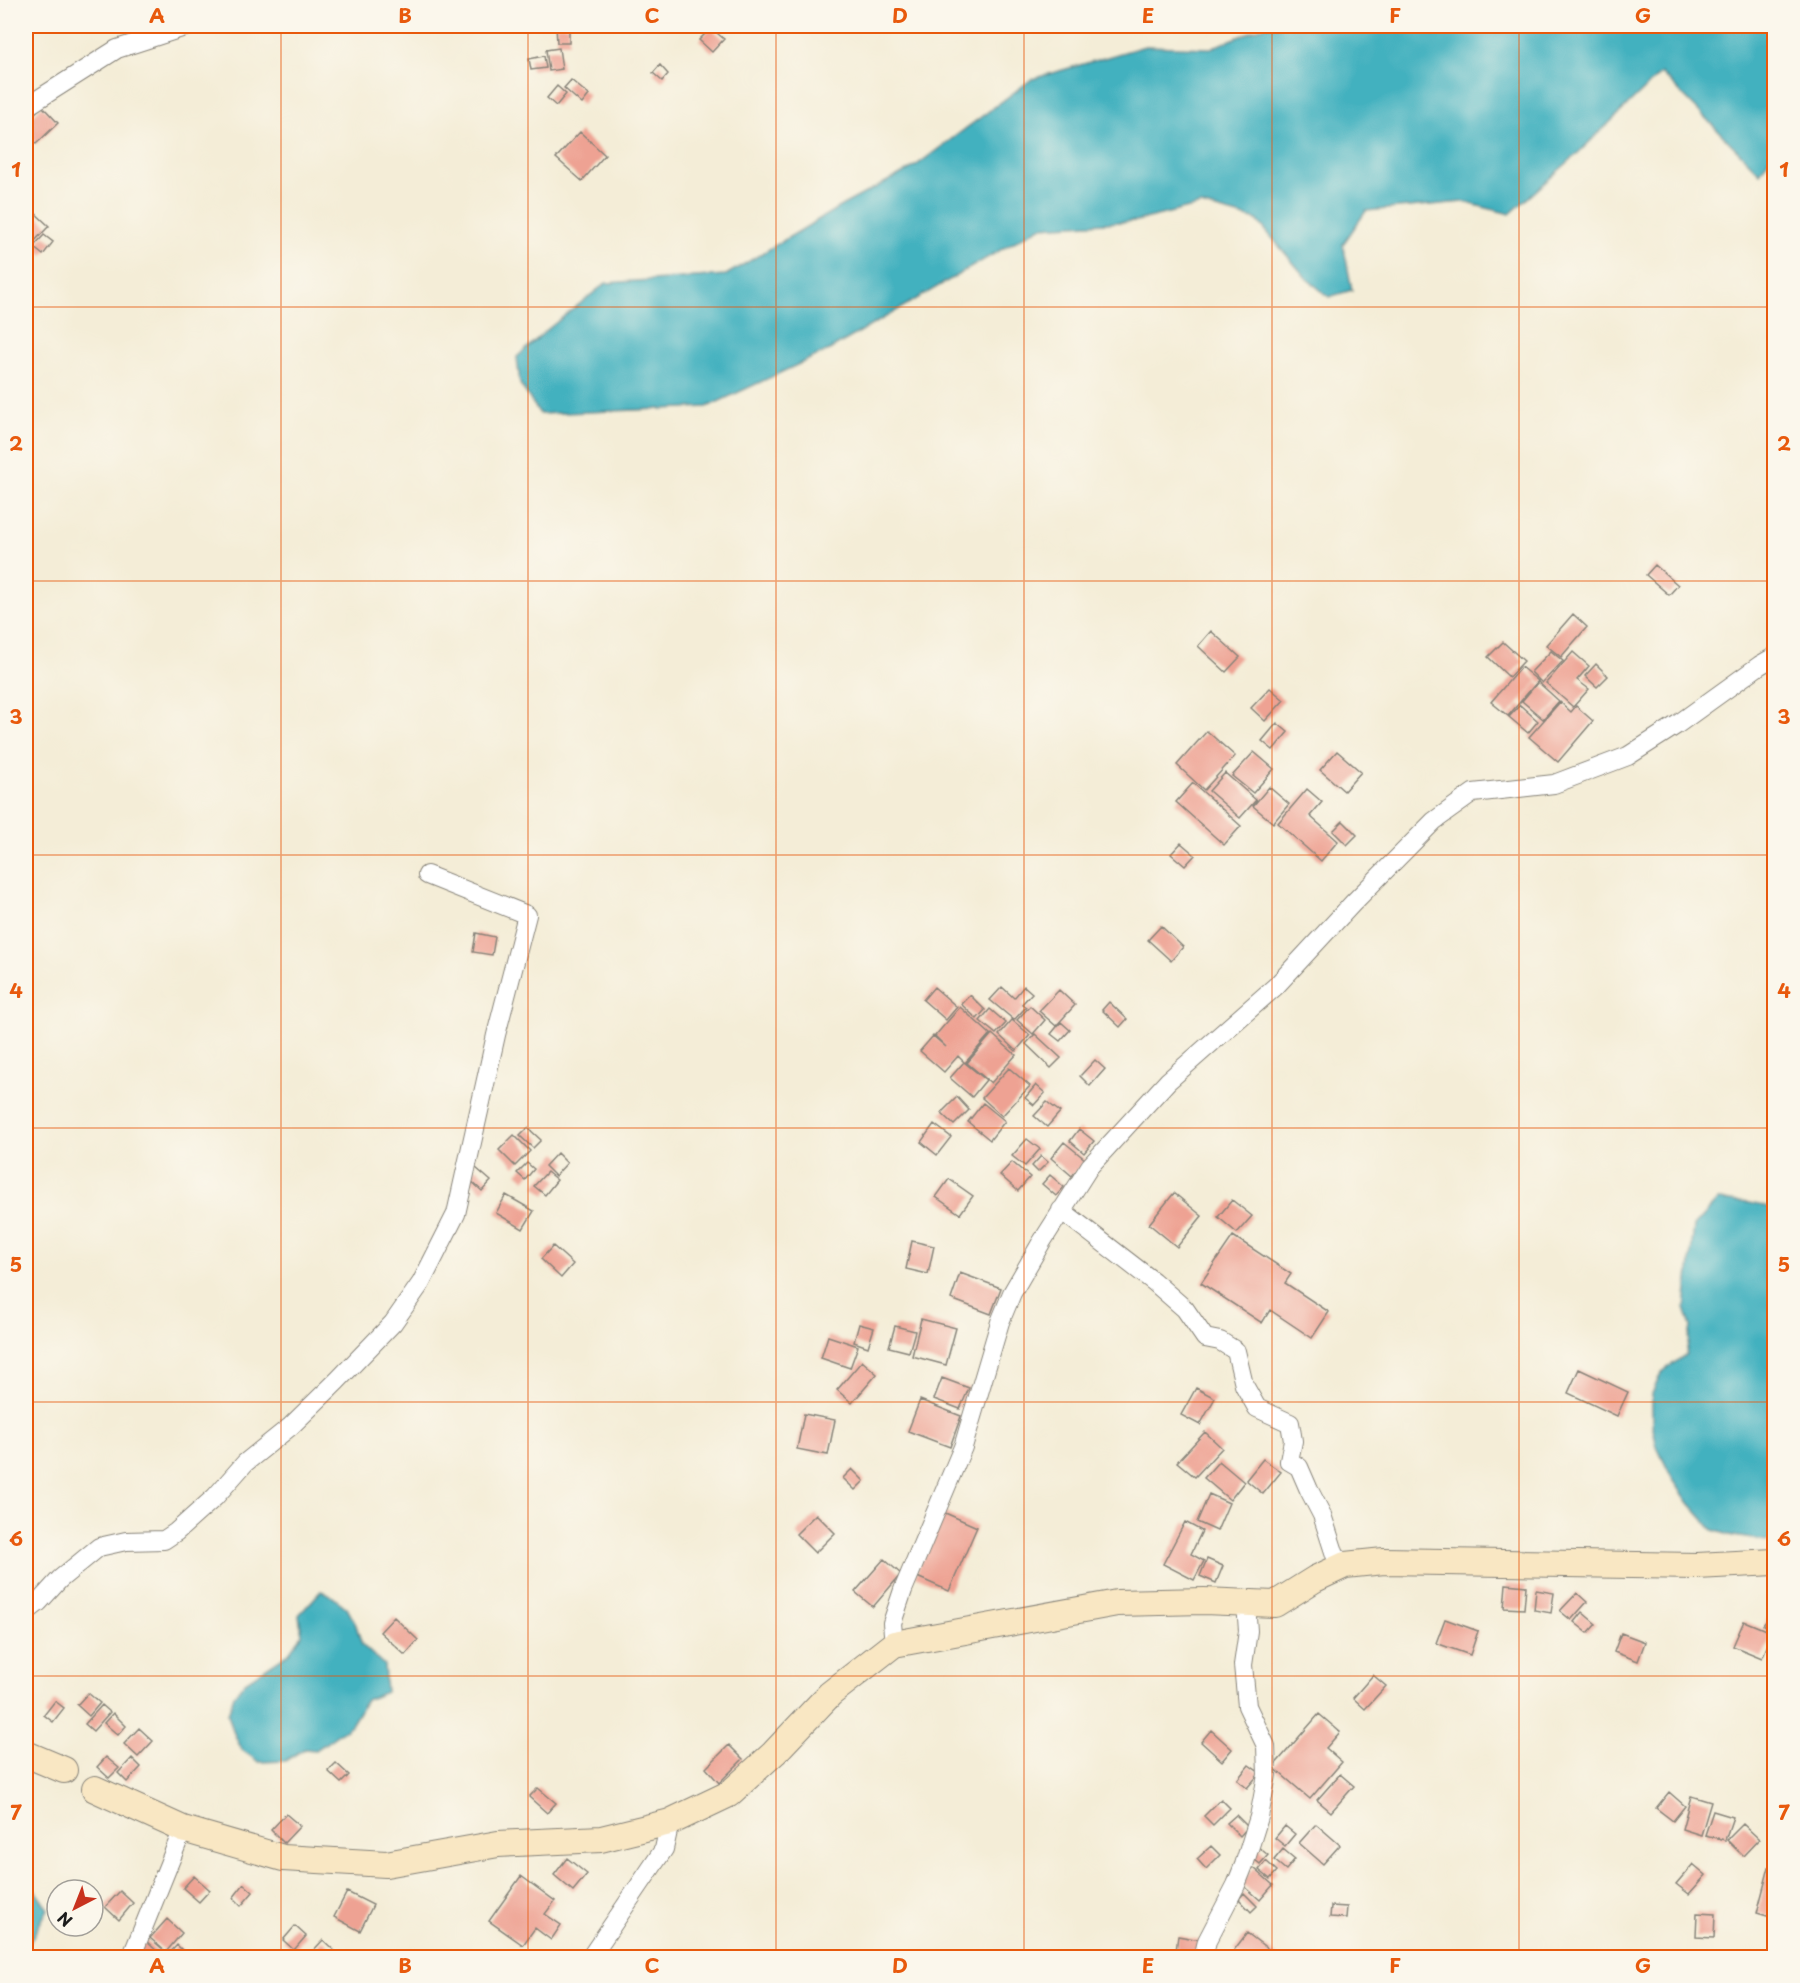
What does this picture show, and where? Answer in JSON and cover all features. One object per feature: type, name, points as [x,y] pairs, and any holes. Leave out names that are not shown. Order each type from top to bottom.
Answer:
[{"type":"street","points":[[26,107],[117,49],[188,26]]},
{"type":"street","points":[[894,1644],[892,1623],[903,1590],[963,1447],[1000,1322],[1012,1293],[1090,1166],[1168,1081],[1276,986],[1434,821],[1473,793],[1554,784],[1628,756],[1774,657]]},
{"type":"street","points":[[26,1612],[39,1602],[60,1579],[99,1547],[126,1541],[164,1540],[176,1532],[215,1497],[245,1463],[291,1425],[337,1381],[393,1323],[421,1283],[456,1214],[495,1035],[527,915],[427,875]]},
{"type":"street","points":[[1062,1210],[1185,1309],[1205,1338],[1220,1341],[1236,1352],[1244,1385],[1257,1408],[1290,1423],[1293,1442],[1289,1461],[1299,1467],[1322,1515],[1335,1554],[1345,1565]]},
{"type":"street","points":[[95,1789],[183,1829],[283,1858],[386,1864],[498,1844],[602,1839],[670,1822],[729,1794],[774,1753],[830,1695],[894,1644],[1117,1603],[1204,1601],[1275,1604],[1345,1565],[1384,1561],[1697,1566],[1774,1562]]},
{"type":"street","points":[[1203,1958],[1207,1941],[1244,1865],[1259,1817],[1267,1774],[1266,1746],[1247,1706],[1243,1665],[1248,1631],[1246,1603]]},
{"type":"street","points":[[26,1754],[64,1770]]},
{"type":"street","points":[[590,1958],[664,1849],[670,1822]]},
{"type":"street","points":[[131,1958],[183,1829]]},
{"type":"water","points":[[1265,26],[1774,26],[1774,44],[1765,77],[1774,123],[1774,151],[1760,173],[1661,73],[1576,155],[1510,214],[1463,202],[1366,211],[1343,244],[1352,290],[1329,297],[1307,279],[1257,220],[1201,205],[1136,221],[1040,227],[829,350],[707,407],[540,414],[520,384],[517,357],[606,283],[726,275],[841,206],[914,167],[1032,79],[1145,46],[1211,48]]},
{"type":"water","points":[[1718,1200],[1774,1208],[1774,1542],[1733,1536],[1713,1530],[1689,1503],[1672,1478],[1657,1447],[1652,1424],[1652,1394],[1661,1373],[1686,1354],[1691,1327],[1685,1308],[1694,1226]]},
{"type":"water","points":[[321,1591],[329,1594],[347,1608],[356,1625],[362,1645],[384,1665],[386,1692],[366,1700],[351,1725],[316,1750],[304,1749],[285,1761],[259,1762],[242,1750],[233,1731],[228,1714],[234,1695],[245,1682],[289,1653],[302,1635],[299,1615]]},
{"type":"water","points":[[26,1883],[34,1889],[45,1905],[45,1914],[26,1949]]},
{"type":"building","points":[[556,26],[569,26],[569,43],[557,43]]},
{"type":"building","points":[[711,28],[724,39],[712,52],[699,40]]},
{"type":"building","points":[[559,48],[562,69],[549,71],[546,50]]},
{"type":"building","points":[[544,56],[546,68],[531,70],[529,59]]},
{"type":"building","points":[[660,65],[668,74],[662,81],[653,73]]},
{"type":"building","points":[[571,80],[589,95],[582,104],[564,88]]},
{"type":"building","points":[[557,86],[566,94],[556,106],[547,98]]},
{"type":"building","points":[[42,106],[58,123],[36,144],[26,132],[26,122]]},
{"type":"building","points":[[580,132],[605,155],[582,181],[556,158]]},
{"type":"building","points":[[34,212],[49,226],[28,248],[26,221]]},
{"type":"building","points":[[44,235],[53,242],[43,255],[33,247]]},
{"type":"building","points":[[1655,565],[1678,585],[1669,595],[1646,575]]},
{"type":"building","points":[[1573,614],[1587,627],[1561,657],[1546,645]]},
{"type":"building","points":[[1211,631],[1240,657],[1226,672],[1198,646]]},
{"type":"building","points":[[1503,642],[1524,661],[1509,677],[1488,657]]},
{"type":"building","points":[[1551,651],[1563,661],[1542,683],[1531,672]]},
{"type":"building","points":[[1573,652],[1589,666],[1577,680],[1589,689],[1573,707],[1546,683]]},
{"type":"building","points":[[1596,664],[1608,676],[1597,687],[1585,676]]},
{"type":"building","points":[[1521,667],[1538,681],[1508,716],[1491,702]]},
{"type":"building","points":[[1538,682],[1559,701],[1543,719],[1522,701]]},
{"type":"building","points":[[1270,688],[1284,700],[1265,721],[1251,708]]},
{"type":"building","points":[[1560,702],[1571,712],[1576,706],[1593,721],[1558,762],[1529,737]]},
{"type":"building","points":[[1520,705],[1538,721],[1528,733],[1509,717]]},
{"type":"building","points":[[1277,723],[1288,732],[1273,750],[1262,741]]},
{"type":"building","points":[[1207,731],[1235,756],[1204,790],[1177,765]]},
{"type":"building","points":[[1337,751],[1361,772],[1344,791],[1320,770]]},
{"type":"building","points":[[1254,752],[1274,769],[1253,793],[1232,776]]},
{"type":"building","points":[[1225,773],[1256,800],[1240,818],[1209,791]]},
{"type":"building","points":[[1193,783],[1241,826],[1224,845],[1176,802]]},
{"type":"building","points":[[1269,787],[1289,804],[1273,823],[1253,806]]},
{"type":"building","points":[[1307,789],[1322,802],[1310,816],[1338,841],[1321,861],[1278,823]]},
{"type":"building","points":[[1343,821],[1357,835],[1347,845],[1333,831]]},
{"type":"building","points":[[1181,843],[1195,855],[1185,866],[1171,854]]},
{"type":"building","points":[[1161,926],[1183,947],[1171,961],[1148,940]]},
{"type":"building","points":[[476,933],[495,937],[492,955],[473,952]]},
{"type":"building","points":[[1024,986],[1032,993],[1022,1004],[1026,1007],[1014,1020],[990,1000],[1002,987],[1014,998]]},
{"type":"building","points":[[934,987],[957,1007],[946,1020],[923,1000]]},
{"type":"building","points":[[1059,990],[1075,1005],[1056,1026],[1039,1011]]},
{"type":"building","points":[[970,995],[985,1010],[977,1019],[961,1004]]},
{"type":"building","points":[[1109,1002],[1127,1019],[1120,1027],[1102,1010]]},
{"type":"building","points":[[1030,1006],[1045,1020],[1033,1034],[1017,1020]]},
{"type":"building","points":[[960,1007],[990,1034],[965,1063],[986,1080],[972,1097],[950,1078],[964,1062],[958,1056],[944,1072],[920,1051],[933,1036],[946,1047],[935,1036]]},
{"type":"building","points":[[990,1009],[1006,1023],[996,1034],[980,1021]]},
{"type":"building","points":[[1012,1020],[1030,1035],[1016,1051],[999,1035]]},
{"type":"building","points":[[1061,1022],[1070,1030],[1060,1041],[1051,1034]]},
{"type":"building","points":[[992,1034],[1016,1055],[991,1083],[967,1063]]},
{"type":"building","points":[[1035,1034],[1061,1058],[1051,1068],[1026,1044]]},
{"type":"building","points":[[1095,1060],[1105,1069],[1090,1086],[1080,1076]]},
{"type":"building","points":[[1009,1068],[1030,1086],[1002,1116],[982,1098]]},
{"type":"building","points":[[1036,1085],[1045,1093],[1034,1105],[1025,1098]]},
{"type":"building","points":[[957,1097],[969,1110],[954,1125],[941,1113]]},
{"type":"building","points":[[1047,1102],[1060,1112],[1047,1127],[1034,1116]]},
{"type":"building","points":[[983,1103],[1005,1121],[990,1140],[968,1122]]},
{"type":"building","points":[[934,1124],[951,1137],[937,1155],[921,1142]]},
{"type":"building","points":[[528,1128],[541,1140],[533,1148],[520,1136]]},
{"type":"building","points":[[1079,1129],[1094,1141],[1084,1153],[1070,1141]]},
{"type":"building","points":[[514,1135],[530,1151],[515,1166],[499,1150]]},
{"type":"building","points":[[1027,1139],[1040,1149],[1025,1166],[1012,1156]]},
{"type":"building","points":[[1064,1142],[1086,1160],[1072,1176],[1051,1158]]},
{"type":"building","points":[[557,1153],[567,1163],[555,1176],[545,1166]]},
{"type":"building","points":[[1041,1156],[1048,1162],[1038,1172],[1032,1166]]},
{"type":"building","points":[[1012,1162],[1030,1177],[1018,1191],[1000,1175]]},
{"type":"building","points":[[527,1163],[534,1169],[525,1180],[517,1173]]},
{"type":"building","points":[[476,1168],[491,1181],[482,1191],[467,1177]]},
{"type":"building","points":[[547,1172],[557,1180],[545,1195],[534,1186]]},
{"type":"building","points":[[1050,1175],[1064,1187],[1056,1196],[1042,1184]]},
{"type":"building","points":[[949,1179],[973,1196],[960,1214],[936,1197]]},
{"type":"building","points":[[1174,1193],[1202,1216],[1177,1247],[1149,1224]]},
{"type":"building","points":[[506,1195],[534,1211],[523,1229],[496,1213]]},
{"type":"building","points":[[1232,1200],[1252,1216],[1237,1233],[1218,1217]]},
{"type":"building","points":[[1233,1236],[1291,1274],[1285,1283],[1329,1312],[1312,1338],[1270,1310],[1262,1323],[1201,1283]]},
{"type":"building","points":[[912,1241],[934,1246],[928,1274],[906,1269]]},
{"type":"building","points":[[553,1246],[573,1264],[561,1278],[541,1259]]},
{"type":"building","points":[[960,1273],[1001,1288],[991,1314],[951,1299]]},
{"type":"building","points":[[921,1319],[956,1328],[946,1365],[912,1356]]},
{"type":"building","points":[[859,1324],[874,1328],[868,1347],[854,1342]]},
{"type":"building","points":[[895,1326],[915,1331],[909,1352],[889,1347]]},
{"type":"building","points":[[828,1336],[858,1346],[850,1368],[821,1358]]},
{"type":"building","points":[[862,1361],[877,1374],[852,1403],[837,1390]]},
{"type":"building","points":[[1579,1369],[1628,1392],[1617,1416],[1568,1393]]},
{"type":"building","points":[[942,1378],[969,1388],[960,1409],[934,1399]]},
{"type":"building","points":[[1196,1388],[1215,1398],[1200,1425],[1181,1415]]},
{"type":"building","points":[[920,1400],[961,1416],[950,1447],[908,1431]]},
{"type":"building","points":[[804,1414],[835,1420],[828,1455],[797,1449]]},
{"type":"building","points":[[1205,1432],[1222,1448],[1195,1477],[1177,1462]]},
{"type":"building","points":[[1263,1459],[1281,1472],[1263,1494],[1246,1480]]},
{"type":"building","points":[[1219,1461],[1244,1482],[1230,1500],[1204,1478]]},
{"type":"building","points":[[852,1469],[864,1481],[855,1490],[843,1478]]},
{"type":"building","points":[[1209,1494],[1229,1503],[1217,1531],[1197,1522]]},
{"type":"building","points":[[943,1512],[977,1527],[949,1591],[915,1576]]},
{"type":"building","points":[[816,1514],[835,1533],[815,1553],[796,1534]]},
{"type":"building","points":[[1185,1522],[1202,1531],[1191,1554],[1204,1561],[1194,1580],[1163,1564]]},
{"type":"building","points":[[884,1559],[901,1574],[873,1607],[855,1592]]},
{"type":"building","points":[[1207,1559],[1223,1566],[1216,1583],[1200,1576]]},
{"type":"building","points":[[1506,1584],[1526,1586],[1524,1609],[1504,1608]]},
{"type":"building","points":[[1536,1590],[1554,1593],[1551,1613],[1534,1610]]},
{"type":"building","points":[[1577,1593],[1587,1602],[1571,1620],[1560,1611]]},
{"type":"building","points":[[1774,1611],[1774,1626],[1770,1631],[1763,1625]]},
{"type":"building","points":[[1582,1612],[1596,1624],[1588,1633],[1574,1622]]},
{"type":"building","points":[[394,1617],[418,1640],[405,1655],[380,1632]]},
{"type":"building","points":[[1445,1619],[1478,1631],[1470,1655],[1436,1643]]},
{"type":"building","points":[[1744,1621],[1773,1633],[1762,1658],[1733,1646]]},
{"type":"building","points":[[1621,1633],[1645,1642],[1638,1661],[1614,1652]]},
{"type":"building","points":[[1373,1675],[1386,1686],[1365,1709],[1353,1698]]},
{"type":"building","points":[[88,1693],[100,1703],[89,1716],[77,1705]]},
{"type":"building","points":[[55,1701],[64,1708],[53,1722],[44,1715]]},
{"type":"building","points":[[102,1705],[110,1712],[93,1731],[85,1724]]},
{"type":"building","points":[[113,1713],[126,1726],[118,1735],[104,1723]]},
{"type":"building","points":[[1319,1714],[1340,1732],[1326,1748],[1342,1762],[1310,1799],[1273,1767]]},
{"type":"building","points":[[139,1728],[153,1741],[138,1757],[124,1744]]},
{"type":"building","points":[[1211,1730],[1232,1749],[1222,1761],[1201,1742]]},
{"type":"building","points":[[729,1745],[743,1759],[719,1783],[706,1768]]},
{"type":"building","points":[[106,1757],[119,1768],[109,1778],[97,1767]]},
{"type":"building","points":[[132,1758],[141,1767],[127,1782],[118,1773]]},
{"type":"building","points":[[336,1763],[349,1775],[341,1783],[328,1771]]},
{"type":"building","points":[[1249,1765],[1260,1773],[1247,1788],[1237,1780]]},
{"type":"building","points":[[1340,1774],[1354,1786],[1331,1812],[1317,1800]]},
{"type":"building","points":[[538,1788],[556,1803],[547,1813],[529,1797]]},
{"type":"building","points":[[1669,1792],[1685,1806],[1673,1821],[1656,1808]]},
{"type":"building","points":[[1691,1796],[1711,1802],[1701,1835],[1682,1829]]},
{"type":"building","points":[[1221,1799],[1230,1808],[1213,1825],[1204,1816]]},
{"type":"building","points":[[1713,1811],[1733,1817],[1725,1840],[1705,1835]]},
{"type":"building","points":[[286,1814],[300,1826],[284,1843],[271,1830]]},
{"type":"building","points":[[1236,1815],[1248,1827],[1240,1836],[1227,1823]]},
{"type":"building","points":[[1316,1824],[1340,1845],[1323,1864],[1299,1843]]},
{"type":"building","points":[[1743,1824],[1759,1839],[1743,1856],[1727,1840]]},
{"type":"building","points":[[1285,1826],[1295,1834],[1285,1846],[1275,1838]]},
{"type":"building","points":[[1211,1846],[1220,1855],[1206,1869],[1197,1859]]},
{"type":"building","points":[[1257,1846],[1268,1855],[1260,1864],[1249,1855]]},
{"type":"building","points":[[1283,1849],[1295,1859],[1286,1870],[1274,1860]]},
{"type":"building","points":[[567,1858],[587,1874],[573,1891],[554,1875]]},
{"type":"building","points":[[1266,1861],[1277,1871],[1270,1879],[1259,1870]]},
{"type":"building","points":[[1693,1864],[1706,1875],[1689,1894],[1676,1884]]},
{"type":"building","points":[[1769,1867],[1774,1869],[1774,1918],[1757,1913]]},
{"type":"building","points":[[1254,1868],[1273,1885],[1260,1900],[1241,1883]]},
{"type":"building","points":[[194,1876],[210,1890],[199,1902],[183,1888]]},
{"type":"building","points":[[521,1876],[555,1901],[545,1914],[561,1925],[551,1940],[535,1928],[523,1945],[489,1921]]},
{"type":"building","points":[[244,1884],[253,1892],[241,1906],[233,1898]]},
{"type":"building","points":[[120,1891],[133,1903],[119,1920],[105,1907]]},
{"type":"building","points":[[347,1892],[373,1905],[360,1931],[334,1917]]},
{"type":"building","points":[[1244,1893],[1257,1906],[1251,1912],[1239,1899]]},
{"type":"building","points":[[1331,1906],[1347,1907],[1346,1918],[1330,1917]]},
{"type":"building","points":[[1697,1913],[1715,1914],[1714,1938],[1696,1937]]},
{"type":"building","points":[[167,1919],[182,1933],[166,1952],[150,1938]]},
{"type":"building","points":[[295,1926],[306,1936],[294,1950],[283,1940]]},
{"type":"building","points":[[1247,1933],[1280,1958],[1243,1958],[1234,1950]]},
{"type":"building","points":[[1178,1936],[1201,1940],[1199,1958],[1175,1958]]},
{"type":"building","points":[[323,1940],[342,1958],[312,1958],[309,1955]]},
{"type":"building","points":[[146,1941],[160,1954],[156,1958],[144,1958],[137,1950]]},
{"type":"building","points":[[177,1945],[190,1958],[165,1958]]}]
